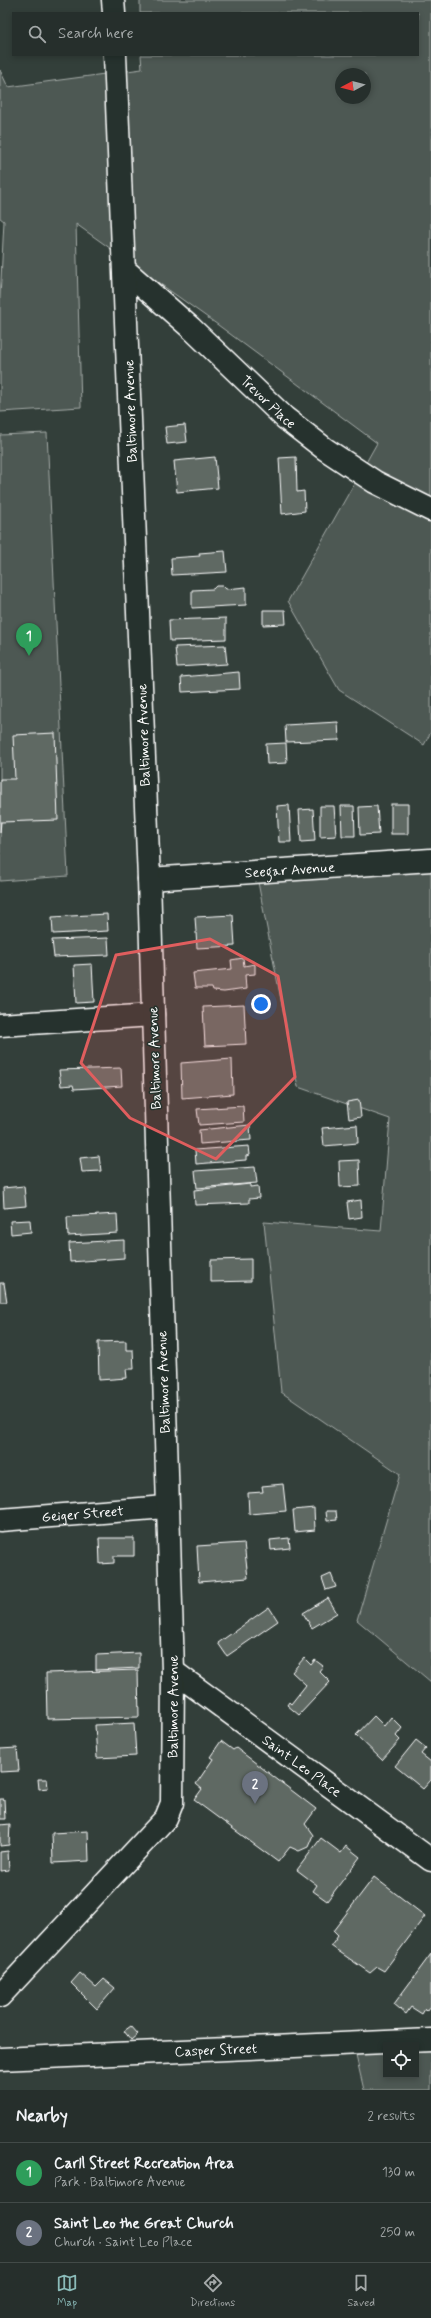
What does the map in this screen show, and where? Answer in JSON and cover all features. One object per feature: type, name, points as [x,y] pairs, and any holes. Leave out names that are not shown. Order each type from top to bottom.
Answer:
[{"type":"street","points":[[113,0],[114,12]]},
{"type":"street","name":"Baltimore Avenue","points":[[0,1996],[166,1818],[172,1803],[172,1670],[166,1507],[153,1015],[125,270],[115,56]]},
{"type":"street","name":"Trevor Place","points":[[125,270],[191,328],[285,418],[325,449],[375,482],[431,510]]},
{"type":"street","name":"Seegar Avenue","points":[[148,879],[431,860]]},
{"type":"street","points":[[0,1025],[153,1015]]},
{"type":"street","name":"Geiger Street","points":[[0,1520],[166,1507]]},
{"type":"street","name":"Saint Leo Place","points":[[172,1670],[431,1860]]},
{"type":"street","name":"Casper Street","points":[[0,2059],[431,2040]]},
{"type":"highlighted area","points":[[210,939],[278,976],[295,1077],[216,1159],[130,1118],[81,1063],[116,955]]},
{"type":"shaded area","points":[[140,0],[431,0],[431,732],[424,745],[339,690],[288,601],[377,443],[218,325],[76,224],[81,407],[0,412],[0,299],[4,221],[0,218],[0,70],[8,87],[142,69],[141,56],[419,56],[419,12],[140,12]]},
{"type":"shaded area","points":[[47,433],[68,876],[0,881],[0,435]]},
{"type":"shaded area","points":[[431,860],[431,1682],[357,1620],[400,1474],[281,1392],[264,1222],[381,1231],[390,1119],[298,1087],[256,872]]},
{"type":"shaded area","points":[[431,2040],[431,2090],[364,2090],[353,2043]]},
{"type":"building","points":[[185,425],[187,442],[167,444],[165,427]]},
{"type":"building","points":[[215,457],[218,488],[177,492],[174,461]]},
{"type":"building","points":[[296,457],[297,492],[304,491],[305,511],[282,514],[279,458]]},
{"type":"building","points":[[225,551],[227,572],[172,575],[171,558],[200,556],[199,553]]},
{"type":"building","points":[[216,586],[223,586],[226,589],[246,587],[246,605],[192,608],[192,590],[213,589]]},
{"type":"building","points":[[263,610],[285,610],[286,624],[263,625]]},
{"type":"building","points":[[226,618],[226,639],[170,641],[169,620]]},
{"type":"building","points":[[225,645],[227,664],[177,667],[175,647]]},
{"type":"building","points":[[239,672],[240,689],[182,692],[181,677]]},
{"type":"building","points":[[338,722],[339,740],[286,742],[285,725]]},
{"type":"building","points":[[55,733],[58,820],[1,822],[0,833],[0,779],[15,779],[13,735]]},
{"type":"building","points":[[286,743],[287,763],[267,764],[266,744]]},
{"type":"building","points":[[391,804],[408,804],[408,834],[391,834]]},
{"type":"building","points":[[289,805],[291,842],[279,842],[277,806]]},
{"type":"building","points":[[320,806],[334,806],[336,836],[320,837]]},
{"type":"building","points":[[341,806],[354,806],[355,836],[342,836]]},
{"type":"building","points":[[377,806],[379,834],[360,835],[359,807]]},
{"type":"building","points":[[313,809],[315,841],[301,842],[299,810]]},
{"type":"building","points":[[107,914],[108,931],[53,934],[52,917]]},
{"type":"building","points":[[233,915],[235,946],[197,948],[195,917]]},
{"type":"building","points":[[108,938],[109,955],[54,957],[52,940]]},
{"type":"building","points":[[243,958],[244,966],[255,964],[255,974],[245,975],[246,989],[224,992],[213,991],[212,988],[195,988],[193,973],[232,969],[231,960]]},
{"type":"building","points":[[92,964],[94,1002],[76,1003],[74,965]]},
{"type":"building","points":[[244,1005],[246,1044],[205,1046],[203,1007]]},
{"type":"building","points":[[232,1059],[233,1094],[182,1098],[181,1063]]},
{"type":"building","points":[[121,1068],[122,1086],[74,1089],[73,1085],[61,1086],[59,1070]]},
{"type":"building","points":[[359,1100],[361,1117],[349,1119],[347,1102]]},
{"type":"building","points":[[243,1106],[244,1122],[199,1125],[197,1109]]},
{"type":"building","points":[[250,1125],[251,1140],[200,1144],[199,1130]]},
{"type":"building","points":[[357,1125],[358,1143],[324,1146],[322,1128]]},
{"type":"building","points":[[249,1146],[250,1155],[246,1156],[246,1160],[196,1164],[195,1150]]},
{"type":"building","points":[[99,1156],[101,1171],[82,1172],[80,1158]]},
{"type":"building","points":[[359,1160],[360,1186],[340,1187],[339,1161]]},
{"type":"building","points":[[255,1167],[257,1183],[197,1188],[195,1171]]},
{"type":"building","points":[[250,1184],[250,1187],[258,1186],[259,1198],[249,1199],[249,1203],[195,1205],[194,1190]]},
{"type":"building","points":[[24,1186],[26,1206],[4,1208],[3,1188]]},
{"type":"building","points":[[361,1200],[362,1217],[349,1219],[347,1202]]},
{"type":"building","points":[[117,1214],[118,1233],[68,1236],[67,1217]]},
{"type":"building","points":[[30,1220],[31,1232],[11,1234],[10,1221]]},
{"type":"building","points":[[124,1240],[124,1258],[70,1262],[69,1243]]},
{"type":"building","points":[[251,1259],[251,1281],[211,1282],[211,1260]]},
{"type":"building","points":[[0,1283],[4,1283],[7,1302],[0,1302]]},
{"type":"building","points":[[126,1341],[126,1350],[133,1350],[134,1369],[126,1369],[127,1378],[99,1380],[98,1342]]},
{"type":"building","points":[[283,1484],[286,1511],[249,1514],[248,1493],[263,1492],[262,1486]]},
{"type":"building","points":[[314,1508],[315,1530],[295,1532],[293,1510]]},
{"type":"building","points":[[326,1511],[336,1511],[337,1520],[327,1521]]},
{"type":"building","points":[[99,1538],[134,1538],[134,1556],[114,1556],[114,1563],[100,1564]]},
{"type":"building","points":[[289,1538],[290,1548],[271,1550],[270,1540]]},
{"type":"building","points":[[244,1543],[248,1578],[199,1582],[197,1546]]},
{"type":"building","points":[[331,1574],[336,1587],[326,1590],[322,1578]]},
{"type":"building","points":[[328,1598],[337,1613],[312,1628],[303,1613]]},
{"type":"building","points":[[269,1607],[278,1621],[227,1656],[218,1643]]},
{"type":"building","points":[[139,1653],[139,1668],[96,1670],[96,1655]]},
{"type":"building","points":[[304,1658],[311,1665],[315,1660],[323,1666],[319,1671],[330,1682],[299,1715],[287,1705],[289,1702],[291,1704],[306,1685],[292,1672]]},
{"type":"building","points":[[138,1670],[139,1717],[47,1719],[46,1673]]},
{"type":"building","points":[[374,1716],[384,1726],[391,1717],[402,1728],[396,1736],[400,1740],[382,1760],[356,1735]]},
{"type":"building","points":[[134,1723],[136,1756],[97,1758],[95,1725]]},
{"type":"building","points":[[416,1740],[426,1748],[421,1754],[431,1762],[431,1780],[423,1789],[395,1766]]},
{"type":"building","points":[[221,1741],[233,1750],[236,1748],[316,1809],[305,1824],[313,1835],[308,1847],[299,1851],[290,1847],[278,1862],[194,1800],[202,1789],[196,1784],[213,1759],[210,1757]]},
{"type":"building","points":[[17,1748],[19,1771],[0,1772],[0,1749]]},
{"type":"building","points":[[38,1779],[47,1779],[48,1788],[39,1789]]},
{"type":"building","points":[[0,1799],[4,1799],[5,1819],[0,1819]]},
{"type":"building","points":[[10,1824],[9,1845],[0,1846],[0,1825]]},
{"type":"building","points":[[88,1831],[89,1861],[53,1863],[52,1833]]},
{"type":"building","points":[[321,1838],[341,1853],[346,1846],[360,1857],[327,1901],[313,1891],[317,1885],[297,1870]]},
{"type":"building","points":[[8,1851],[9,1870],[0,1871],[0,1852]]},
{"type":"building","points":[[374,1877],[425,1916],[384,1971],[377,1967],[370,1973],[331,1946],[338,1936],[333,1931]]},
{"type":"building","points":[[431,1954],[431,2006],[427,2011],[425,2009],[422,2014],[411,2007],[406,2014],[394,2004]]},
{"type":"building","points":[[80,1973],[96,1987],[104,1979],[115,1988],[97,2009],[71,1983]]},
{"type":"building","points":[[131,2026],[138,2034],[131,2040],[124,2031]]},
{"type":"place","name":"Carll Street Recreation Area","points":[[29,656]]},
{"type":"place","name":"Saint Leo the Great Church","points":[[255,1804]]}]
